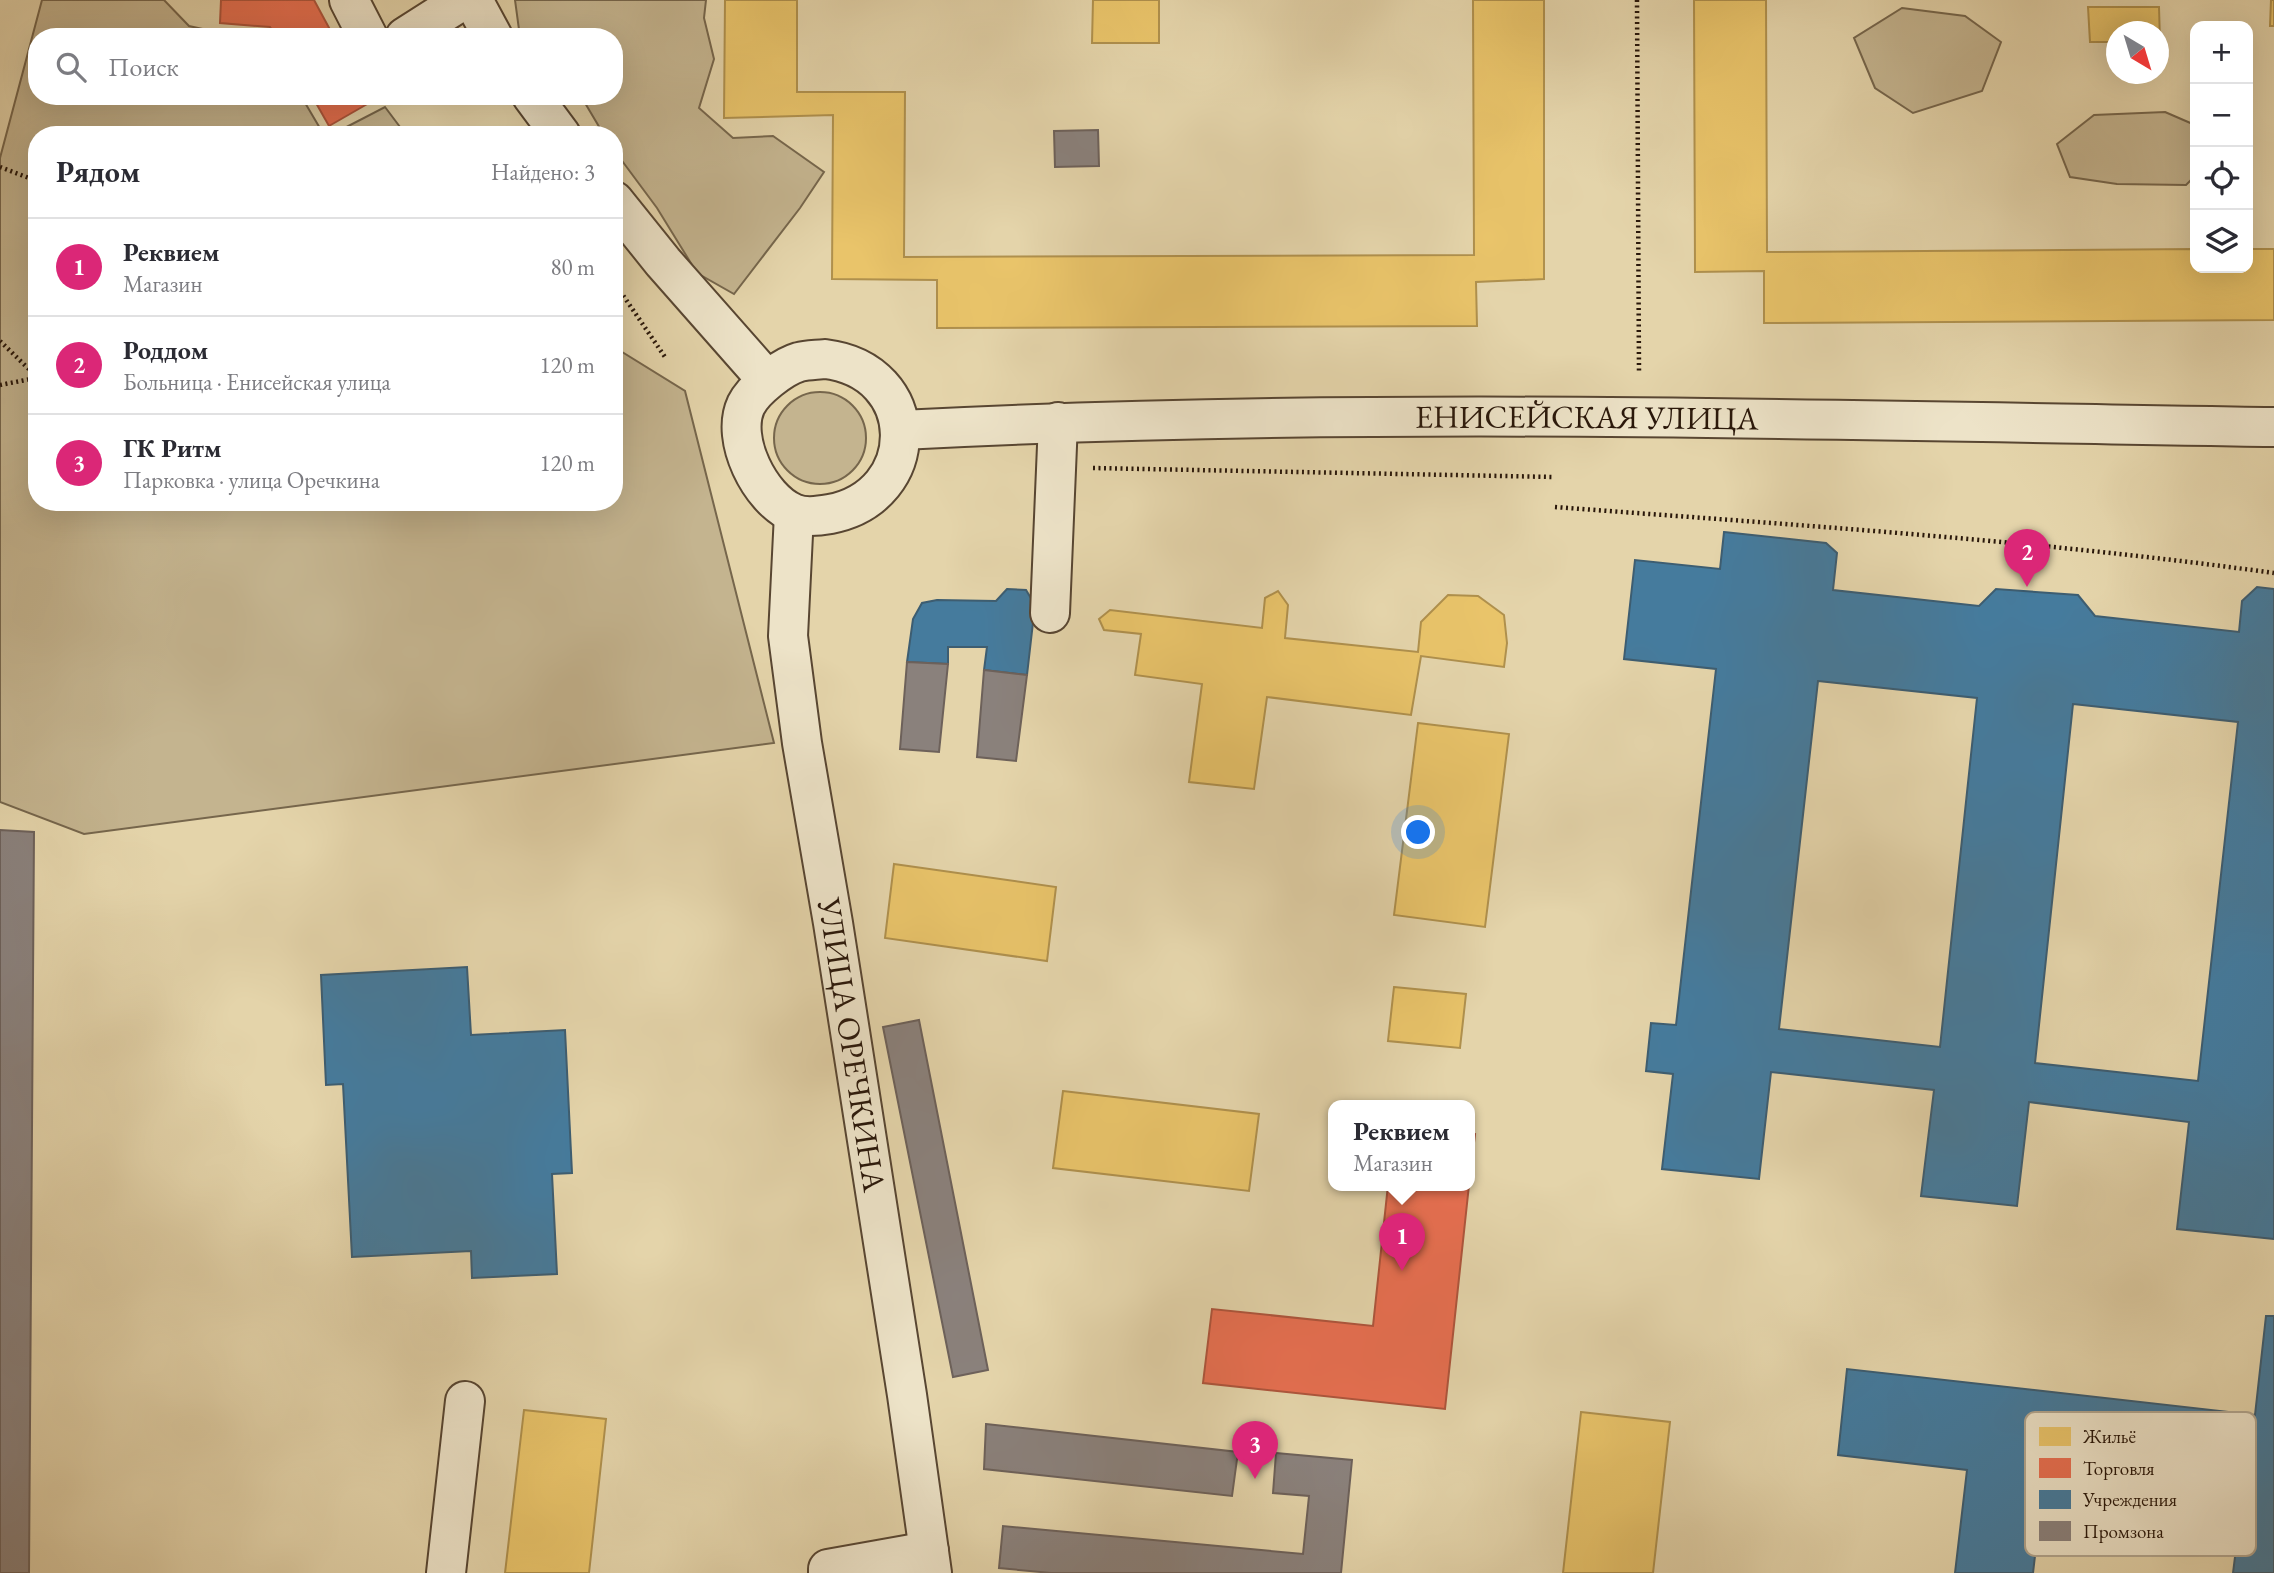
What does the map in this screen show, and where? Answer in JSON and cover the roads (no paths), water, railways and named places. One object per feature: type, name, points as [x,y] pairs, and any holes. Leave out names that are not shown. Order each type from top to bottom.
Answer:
[{"type":"street","points":[[349,0],[363,28]]},
{"type":"street","points":[[419,28],[463,0]]},
{"type":"street","points":[[473,0],[488,28]]},
{"type":"street","points":[[539,105],[554,126]]},
{"type":"street","points":[[623,212],[767,380]]},
{"type":"street","points":[[825,359],[845,362],[869,374],[884,389],[894,407],[901,430],[900,450],[891,473],[870,496],[846,511],[819,516],[794,514],[772,498],[755,476],[746,453],[743,426],[746,405],[767,380],[798,362],[825,359]]},
{"type":"street","name":"ЕНИСЕЙСКАЯ УЛИЦА","points":[[901,430],[1058,422],[1549,417],[2274,427]]},
{"type":"street","points":[[1049,613],[1058,422]]},
{"type":"street","name":"УЛИЦА ОРЕЧКИНА","points":[[794,514],[788,636],[800,729],[904,1372],[931,1562]]},
{"type":"street","points":[[446,1573],[465,1401]]},
{"type":"street","points":[[828,1573],[828,1569],[931,1562]]},
{"type":"place","name":"Роддом","points":[[2027,587]]},
{"type":"place","name":"Реквием","points":[[1402,1271]]},
{"type":"place","name":"ГК Ритм","points":[[1255,1479]]}]
